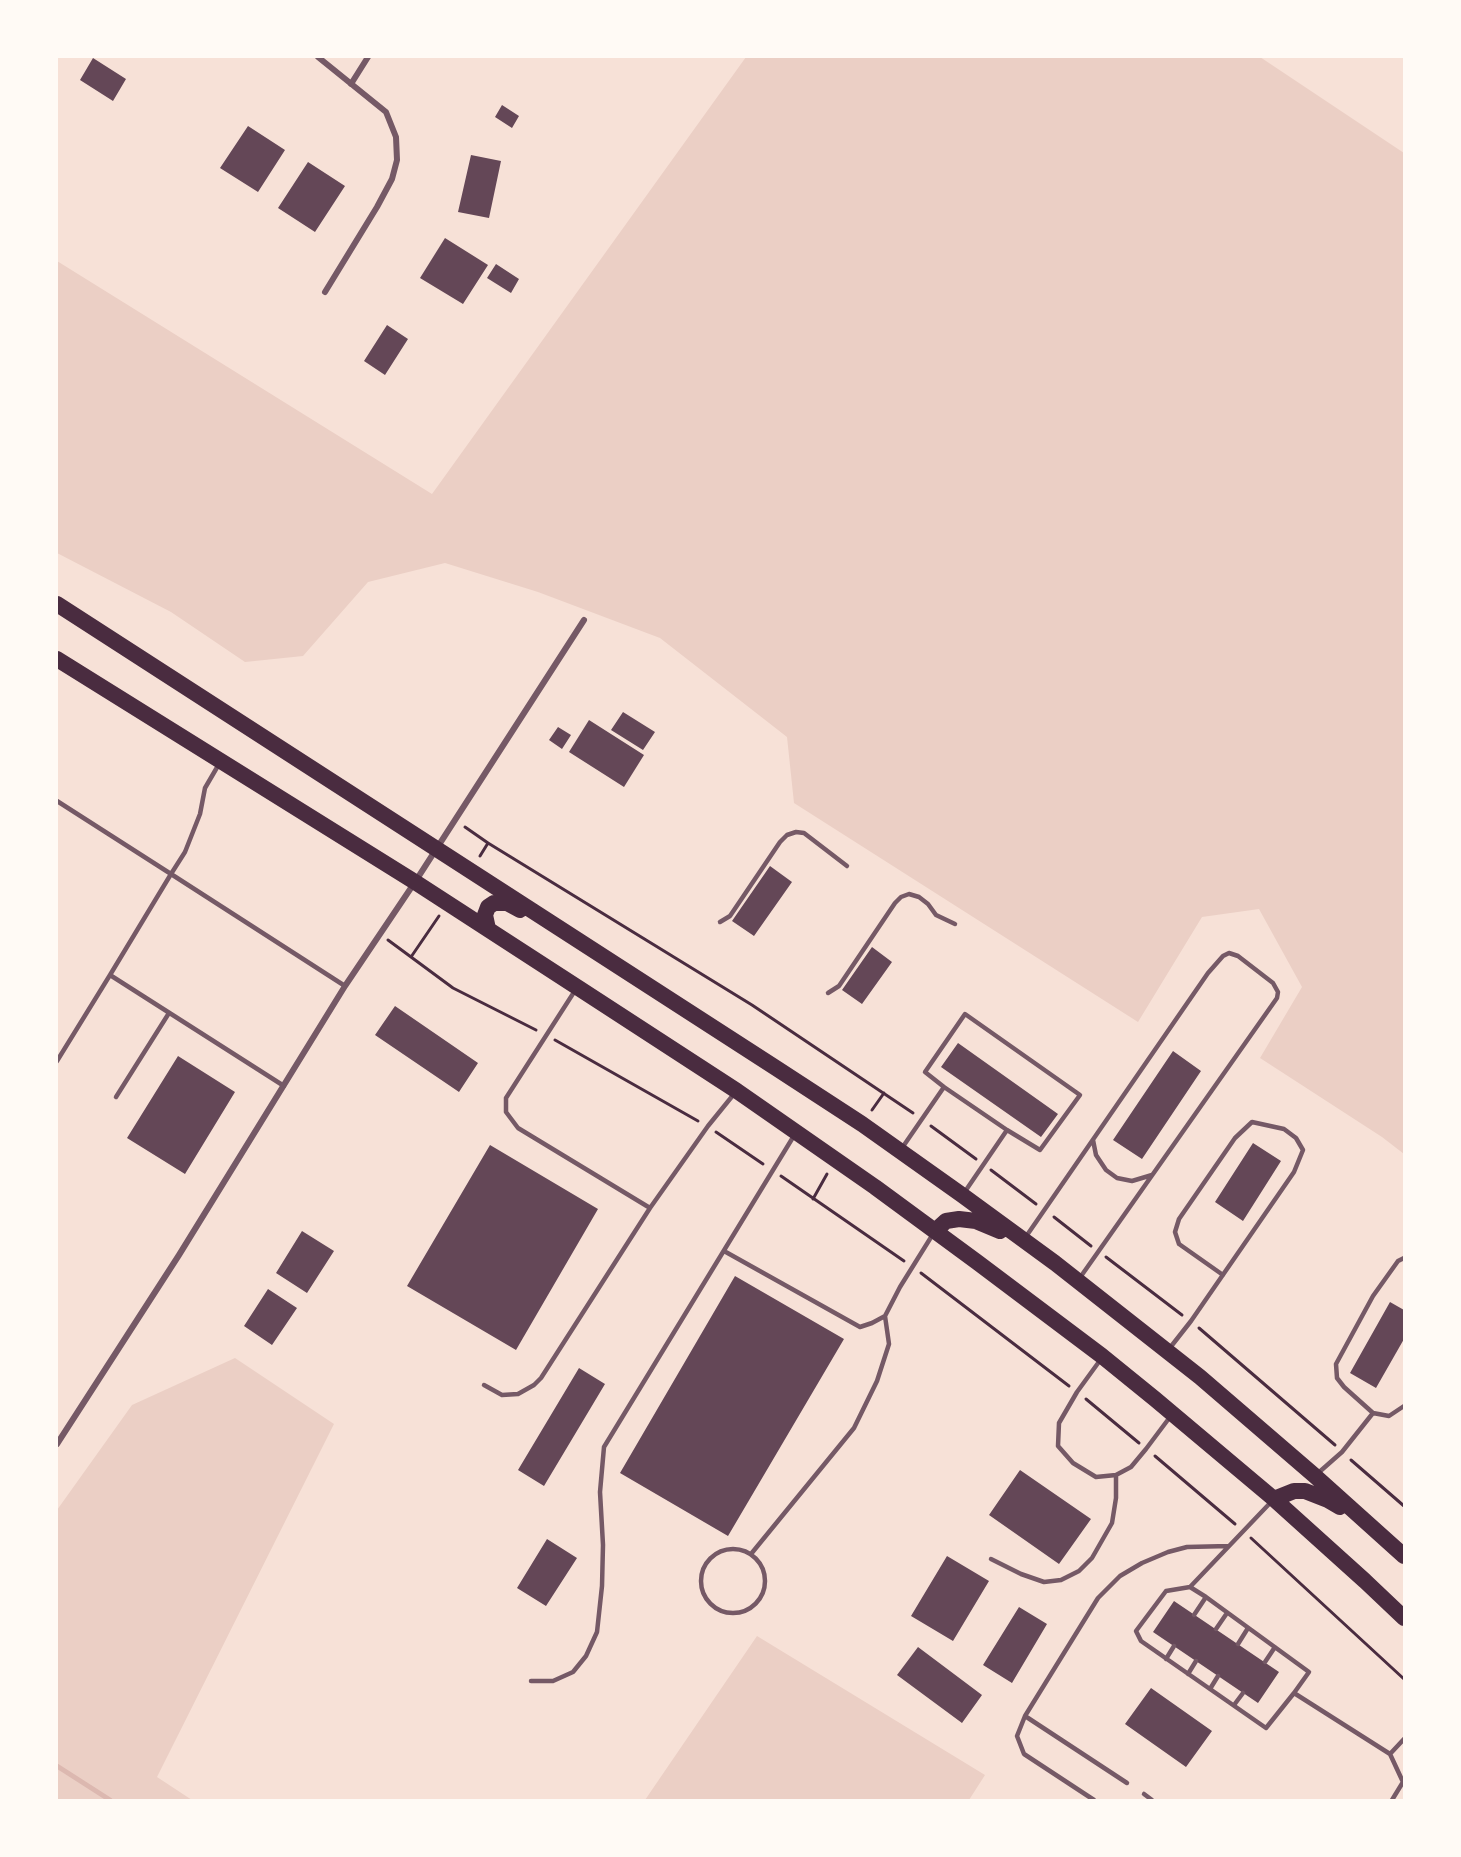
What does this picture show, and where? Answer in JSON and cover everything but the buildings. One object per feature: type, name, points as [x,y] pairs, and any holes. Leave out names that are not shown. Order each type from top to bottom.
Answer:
[{"type":"highway","points":[[57,604],[832,1105],[962,1195],[1055,1263],[1167,1352],[1315,1476],[1404,1556]]},
{"type":"highway","points":[[57,659],[448,903],[797,1132],[935,1231],[1102,1356],[1274,1499],[1404,1618]]},
{"type":"highway","points":[[488,929],[485,915],[488,907],[494,903],[507,903],[574,937]]},
{"type":"highway","points":[[935,1231],[946,1221],[959,1219],[976,1221],[995,1228],[1055,1263]]},
{"type":"highway","points":[[1274,1499],[1294,1491],[1305,1491],[1328,1500],[1367,1522]]},
{"type":"street","points":[[318,57],[386,112],[396,137],[397,160],[392,179],[377,207],[325,292]]},
{"type":"street","points":[[351,84],[368,57]]},
{"type":"street","points":[[57,1444],[179,1255],[345,986],[437,849],[584,620]]},
{"type":"lane","points":[[57,1061],[185,852],[200,814],[205,788],[220,761]]},
{"type":"lane","points":[[57,801],[345,986]]},
{"type":"lane","points":[[720,922],[730,916],[780,842],[788,835],[796,832],[804,833],[847,866]]},
{"type":"lane","points":[[828,993],[839,986],[901,897],[909,894],[919,897],[936,915],[956,924]]},
{"type":"lane","points":[[1024,1240],[1208,973],[1223,956],[1229,953],[1238,956],[1273,983],[1278,992],[1276,998],[1077,1281]]},
{"type":"lane","points":[[110,975],[284,1086]]},
{"type":"lane","points":[[577,987],[506,1098],[506,1112],[518,1128],[650,1208]]},
{"type":"lane","points":[[116,1097],[169,1013]]},
{"type":"lane","points":[[965,1014],[1080,1095],[1040,1150],[1007,1130],[925,1072],[965,1014]]},
{"type":"lane","points":[[899,1151],[944,1087]]},
{"type":"lane","points":[[483,1385],[502,1395],[518,1394],[541,1378],[650,1208],[708,1126],[737,1091]]},
{"type":"lane","points":[[1167,1352],[1191,1321],[1223,1275],[1294,1172],[1303,1150],[1296,1138],[1284,1129],[1252,1122],[1235,1138],[1179,1218],[1175,1232],[1179,1244],[1223,1275]]},
{"type":"lane","points":[[962,1195],[1007,1130]]},
{"type":"lane","points":[[531,1681],[553,1681],[573,1672],[586,1656],[597,1632],[602,1587],[603,1545],[600,1492],[604,1447],[797,1132]]},
{"type":"lane","points":[[1093,1140],[1096,1155],[1106,1170],[1117,1178],[1132,1180],[1152,1175]]},
{"type":"lane","points":[[724,1251],[860,1327],[885,1316],[935,1231]]},
{"type":"lane","points":[[1404,1258],[1398,1261],[1373,1296],[1336,1365],[1337,1378],[1373,1413],[1389,1416],[1404,1406]]},
{"type":"lane","points":[[751,1554],[854,1428],[876,1381],[889,1344],[885,1316]]},
{"type":"lane","points":[[1102,1356],[1077,1392],[1059,1424],[1058,1446],[1073,1463],[1096,1477],[1116,1475],[1131,1467],[1172,1413]]},
{"type":"lane","points":[[1315,1476],[1342,1452],[1373,1413]]},
{"type":"lane","points":[[991,1559],[1021,1574],[1044,1582],[1061,1580],[1079,1571],[1092,1558],[1112,1523],[1116,1498],[1116,1475]]},
{"type":"lane","points":[[1190,1587],[1309,1672],[1266,1728],[1141,1641],[1136,1631],[1166,1591],[1190,1587],[1274,1499]]},
{"type":"lane","points":[[1094,1800],[1024,1754],[1017,1736],[1025,1716],[1098,1598],[1120,1576],[1168,1552],[1187,1547],[1229,1546]]},
{"type":"lane","points":[[730,1548],[751,1554],[763,1570],[765,1580],[764,1591],[759,1600],[743,1612],[722,1612],[712,1606],[705,1598],[701,1588],[700,1577],[703,1566],[719,1551],[730,1548]]},
{"type":"lane","points":[[1194,1615],[1206,1597]]},
{"type":"lane","points":[[1216,1629],[1227,1613]]},
{"type":"lane","points":[[1238,1644],[1248,1628]]},
{"type":"lane","points":[[1166,1659],[1174,1646]]},
{"type":"lane","points":[[1264,1662],[1275,1647]]},
{"type":"lane","points":[[1188,1674],[1196,1661]]},
{"type":"lane","points":[[1210,1689],[1218,1676]]},
{"type":"lane","points":[[1233,1705],[1243,1693]]},
{"type":"lane","points":[[1294,1693],[1390,1754],[1403,1782],[1392,1800]]},
{"type":"lane","points":[[1025,1716],[1127,1783]]},
{"type":"lane","points":[[1390,1754],[1404,1739]]},
{"type":"lane","points":[[1144,1794],[1152,1800]]},
{"type":"path","points":[[455,820],[488,843],[752,1005],[922,1119],[1191,1321],[1404,1506]]},
{"type":"path","points":[[471,871],[488,843]]},
{"type":"path","points":[[411,957],[448,903]]},
{"type":"shaded area","points":[[746,57],[1260,57],[1404,153],[1404,1154],[1382,1137],[1260,1058],[1302,987],[1259,909],[1202,917],[1138,1022],[794,803],[787,737],[660,638],[538,592],[445,563],[368,582],[303,656],[245,662],[171,612],[57,553],[57,261],[432,494]]},
{"type":"shaded area","points":[[235,1358],[334,1424],[157,1777],[192,1800],[57,1800],[57,1510],[132,1405]]},
{"type":"shaded area","points":[[757,1636],[985,1775],[969,1800],[645,1800]]},
{"type":"waterway","points":[[57,1766],[110,1800]]}]
